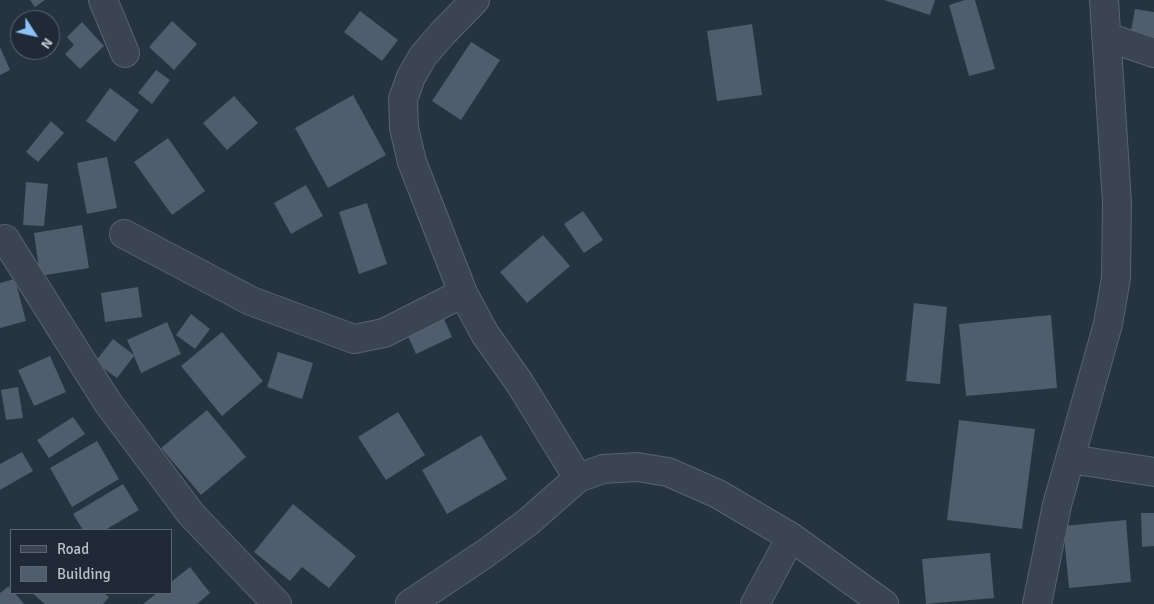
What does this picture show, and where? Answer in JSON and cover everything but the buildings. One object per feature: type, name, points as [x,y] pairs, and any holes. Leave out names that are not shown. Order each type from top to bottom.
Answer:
[{"type":"street","points":[[103,0],[125,53]]},
{"type":"street","points":[[475,0],[423,56],[411,77],[403,98],[404,128],[412,162],[463,293],[485,334],[519,382],[578,478]]},
{"type":"street","points":[[1037,604],[1056,505],[1108,324],[1116,278],[1117,203],[1104,0]]},
{"type":"street","points":[[1107,37],[1154,53]]},
{"type":"street","points":[[124,234],[251,301],[354,339],[384,333],[463,293]]},
{"type":"street","points":[[5,240],[108,404],[191,514],[278,604]]},
{"type":"street","points":[[1070,459],[1154,472]]},
{"type":"street","points":[[410,604],[507,538],[578,478],[602,469],[637,467],[668,472],[718,494],[791,537],[884,604]]},
{"type":"street","points":[[755,604],[791,537]]}]
